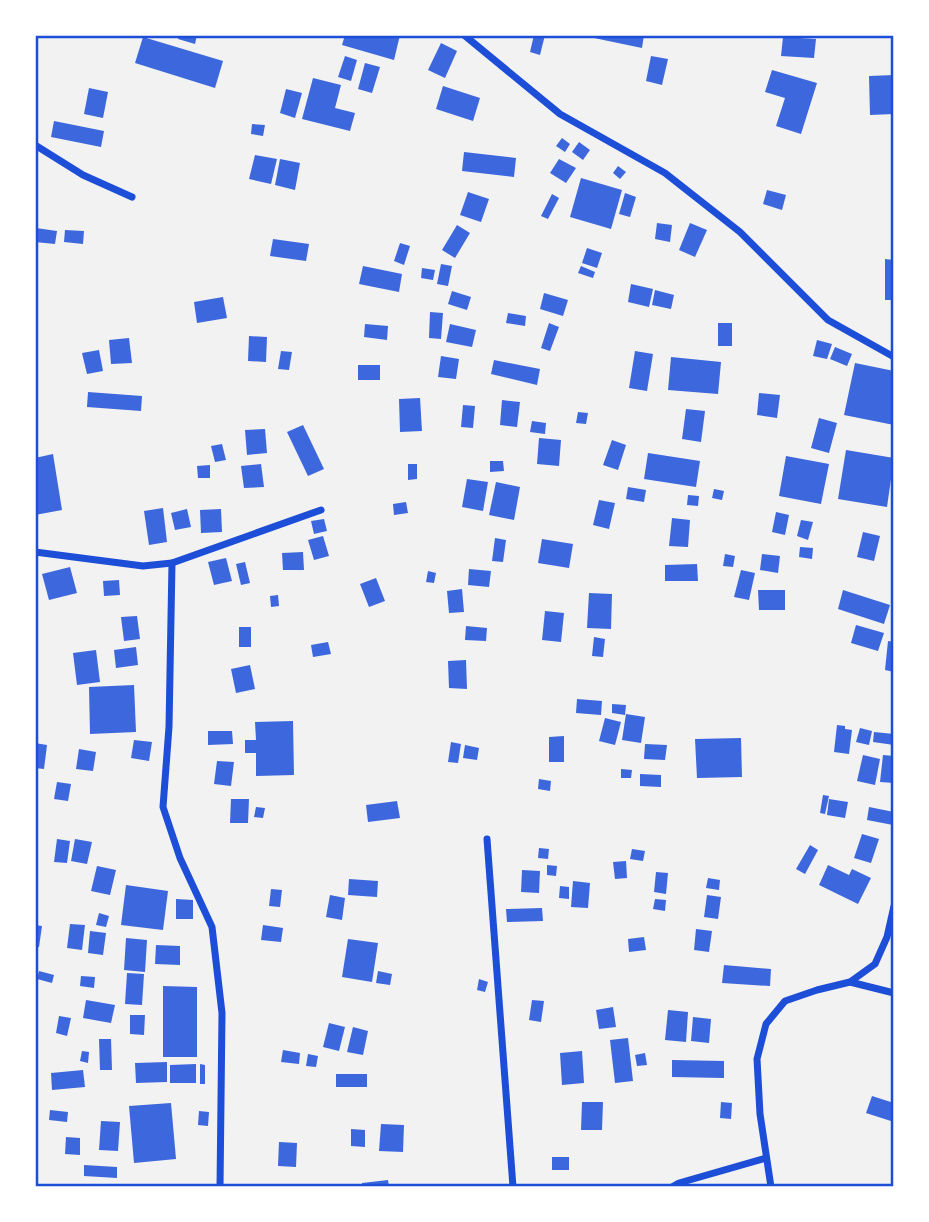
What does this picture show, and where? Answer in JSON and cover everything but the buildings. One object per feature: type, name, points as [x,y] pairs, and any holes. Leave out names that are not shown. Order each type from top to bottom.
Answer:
[{"type":"street","points":[[464,35],[560,114],[665,173],[740,232],[828,320],[894,357]]},
{"type":"street","points":[[35,145],[83,175],[132,197]]},
{"type":"street","points":[[35,552],[143,566],[172,563],[321,510]]},
{"type":"street","points":[[172,563],[169,727],[163,807],[180,858],[212,927],[222,1013],[220,1187]]},
{"type":"street","points":[[487,839],[513,1187]]},
{"type":"street","points":[[771,1187],[760,1114],[757,1059],[766,1024],[785,1001],[850,982],[875,964],[887,937],[894,906]]},
{"type":"street","points":[[850,982],[894,993]]},
{"type":"street","points":[[672,1187],[766,1158]]}]
